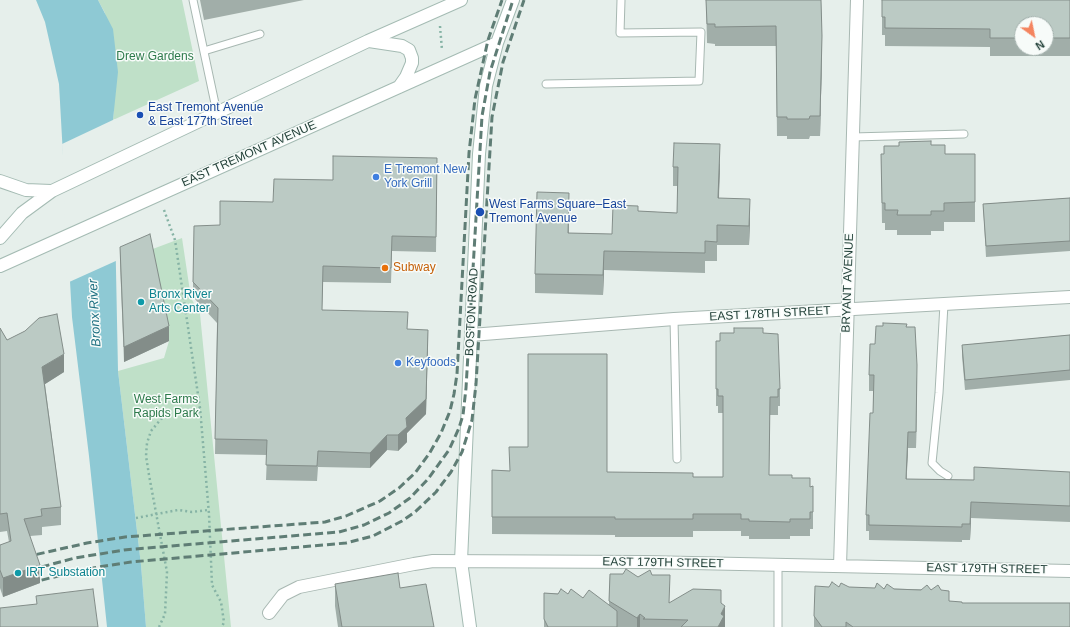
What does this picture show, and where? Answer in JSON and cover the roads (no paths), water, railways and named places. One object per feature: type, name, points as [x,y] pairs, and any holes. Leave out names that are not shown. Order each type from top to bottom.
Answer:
[{"type":"street","points":[[0,238],[22,213],[52,191],[368,41],[461,0]]},
{"type":"street","name":"BOSTON ROAD","points":[[470,627],[461,561],[480,136],[486,86],[497,43],[513,0]]},
{"type":"street","name":"BRYANT AVENUE","points":[[840,566],[857,0]]},
{"type":"street","points":[[368,41],[402,46],[409,50],[412,63],[406,78],[399,87]]},
{"type":"street","name":"EAST TREMONT AVENUE","points":[[0,266],[497,43]]},
{"type":"street","points":[[0,181],[26,190],[52,191]]},
{"type":"street","name":"EAST 178TH STREET","points":[[470,335],[674,319],[1070,297]]},
{"type":"street","name":"EAST 179TH STREET","points":[[269,614],[283,595],[299,587],[423,562],[461,561],[778,565],[1070,571]]},
{"type":"lane","points":[[193,0],[217,113]]},
{"type":"lane","points":[[546,84],[699,80],[701,32],[620,33],[621,0]]},
{"type":"lane","points":[[204,51],[260,34]]},
{"type":"lane","points":[[853,137],[964,134]]},
{"type":"lane","points":[[944,304],[939,393],[932,463],[948,476]]},
{"type":"lane","points":[[674,319],[677,459]]},
{"type":"lane","points":[[778,565],[778,627]]},
{"type":"water","name":"Bronx River","points":[[36,0],[98,0],[113,29],[118,72],[113,120],[118,371],[141,565],[146,627],[107,627],[89,456],[72,317],[59,84],[45,22]]},
{"type":"railway","points":[[25,557],[87,543],[125,537],[325,522],[346,516],[380,501],[399,488],[415,473],[429,454],[441,433],[450,411],[454,394],[457,374],[469,153],[475,99],[488,40],[502,0]]},
{"type":"railway","points":[[30,570],[75,558],[124,550],[339,532],[364,525],[389,513],[410,498],[428,479],[449,450],[463,415],[466,388],[482,116],[490,72],[513,0]]},
{"type":"railway","points":[[30,583],[86,569],[131,562],[346,543],[373,536],[402,521],[415,512],[436,492],[451,472],[462,452],[472,420],[476,384],[492,117],[503,62],[524,0]]},
{"type":"place","name":"East Tremont Avenue & East 177th Street","points":[[140,115]]},
{"type":"place","name":"E Tremont New York Grill","points":[[376,177]]},
{"type":"place","name":"West Farms Square–East Tremont Avenue","points":[[480,212]]},
{"type":"place","name":"Subway","points":[[385,268]]},
{"type":"place","name":"Bronx River Arts Center","points":[[141,302]]},
{"type":"place","name":"Keyfoods","points":[[398,363]]},
{"type":"place","name":"IRT Substation","points":[[18,573]]},
{"type":"park label","name":"Drew Gardens","points":[[155,57]]},
{"type":"park label","name":"West Farms Rapids Park","points":[[166,407]]}]
